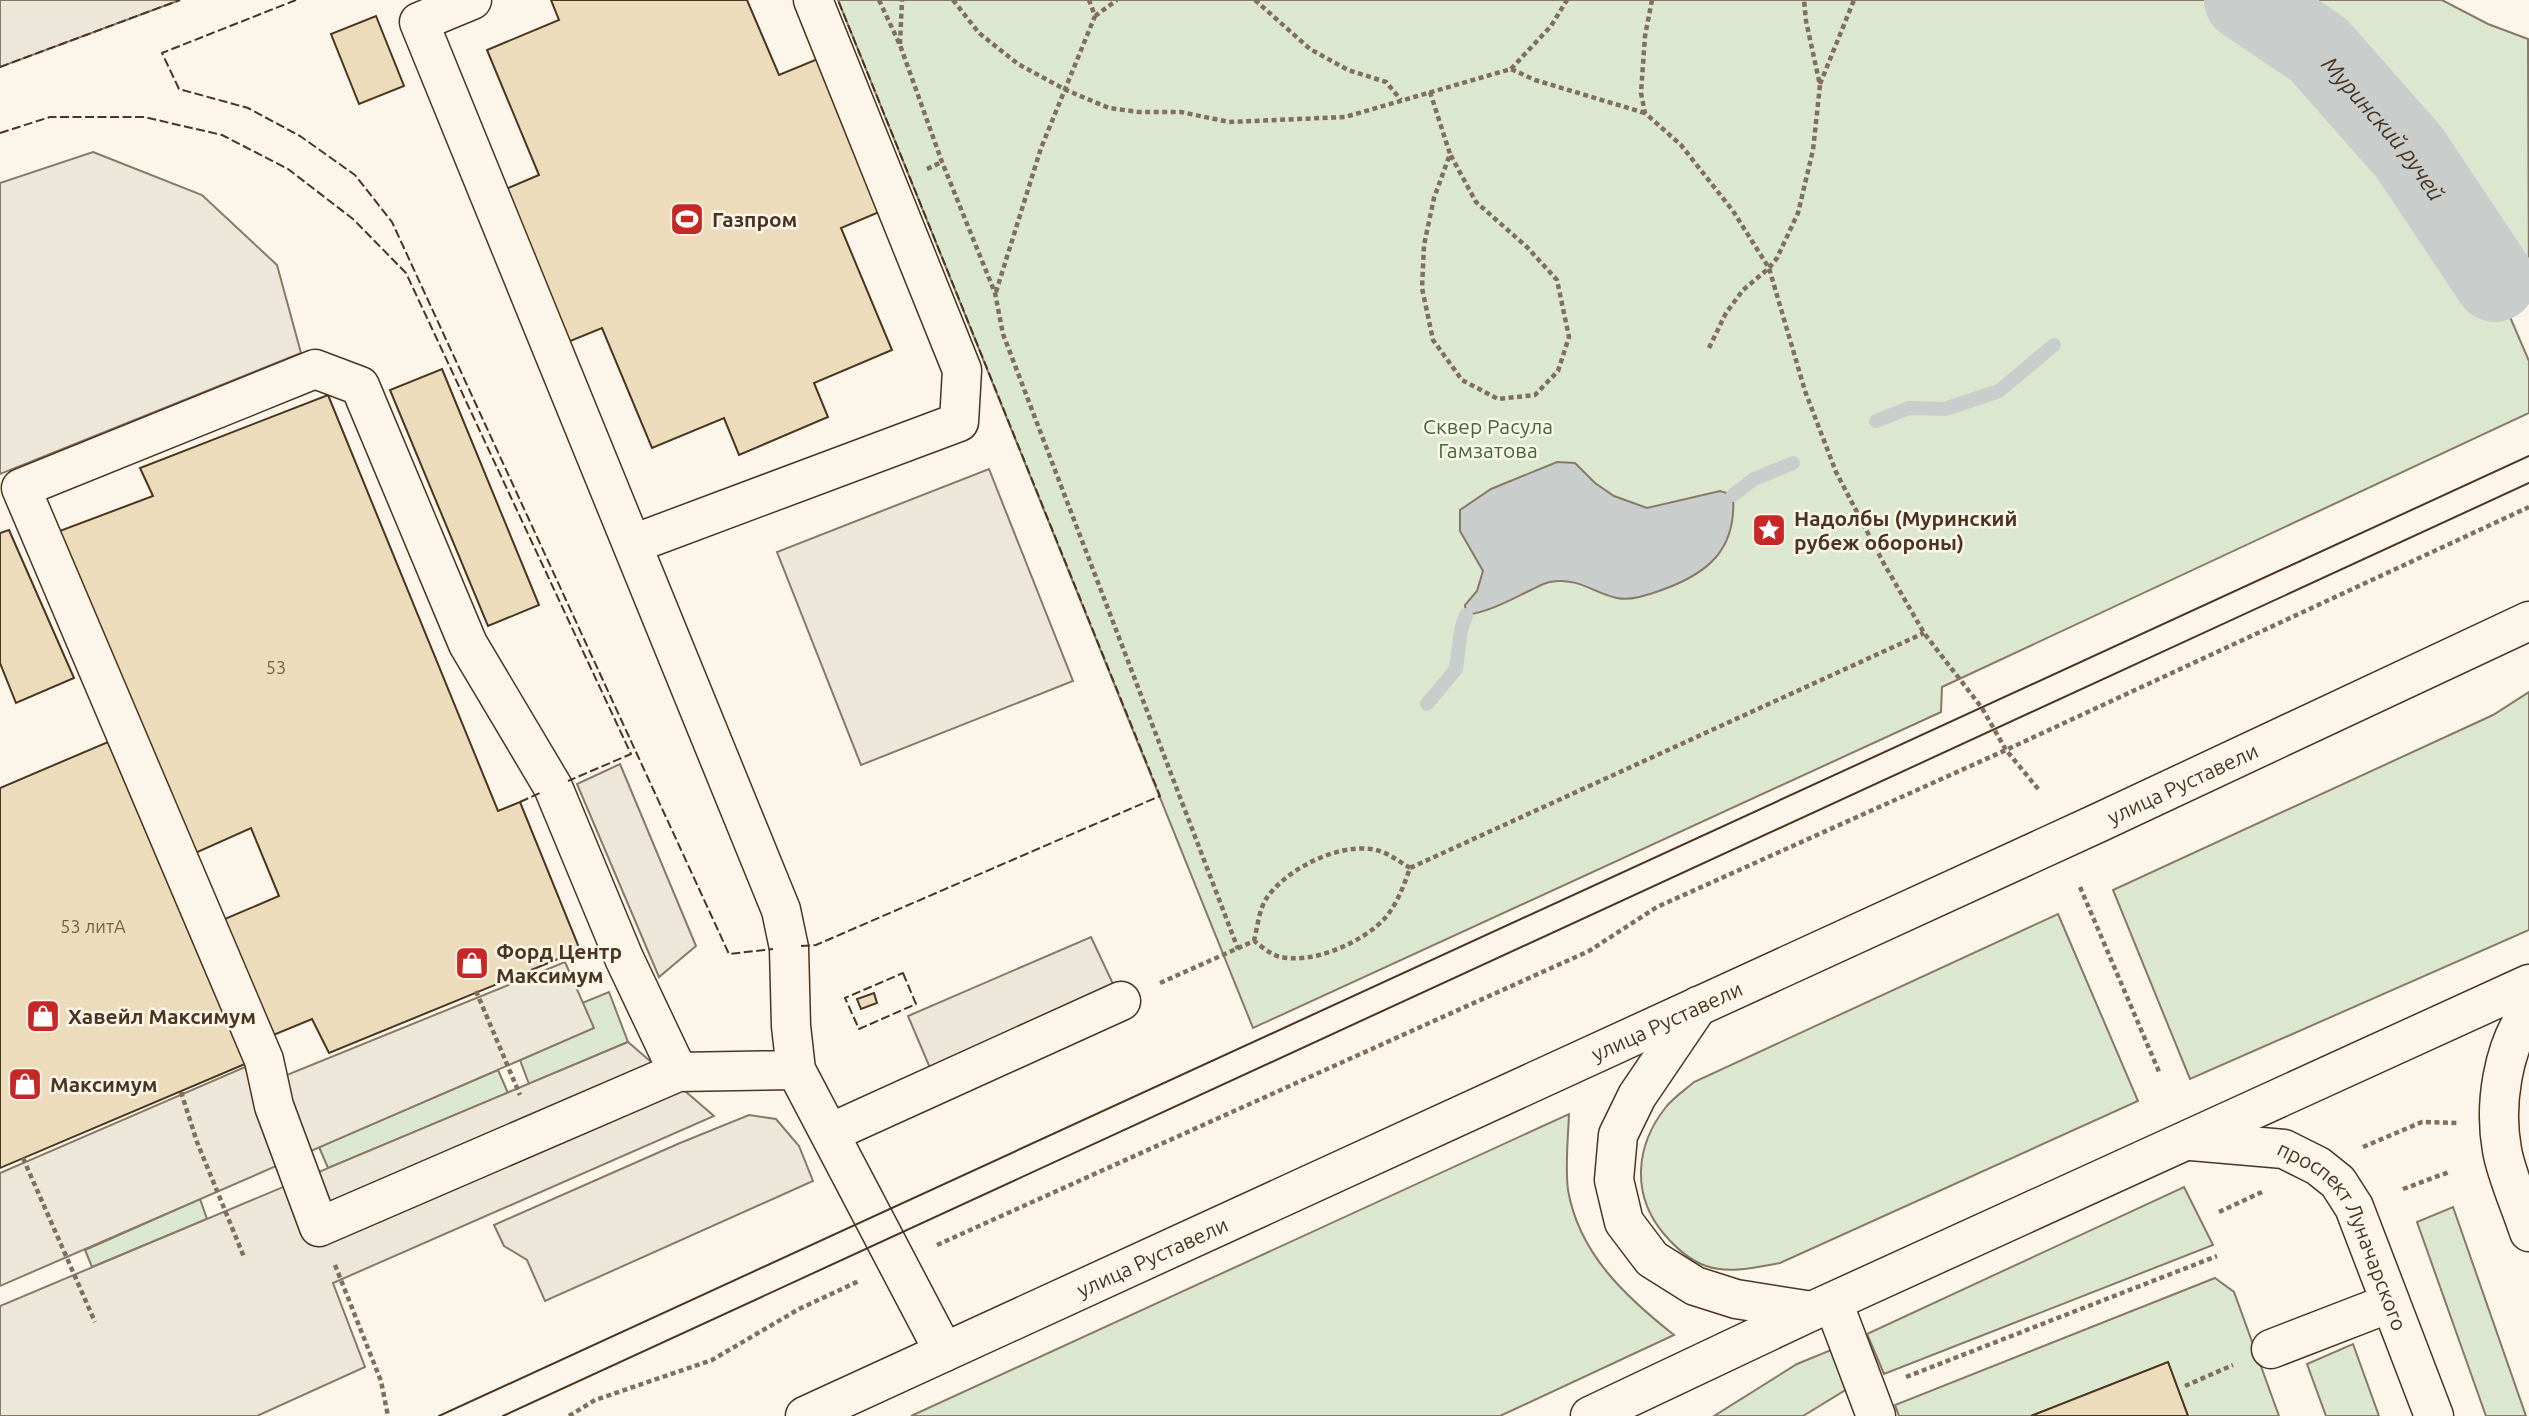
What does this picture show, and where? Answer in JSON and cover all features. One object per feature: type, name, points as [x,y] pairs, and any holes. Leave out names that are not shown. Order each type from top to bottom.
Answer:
[{"type":"main road","points":[[472,0],[419,22],[781,910],[789,947],[791,1026],[796,1070],[944,1352]]},
{"type":"main road","points":[[634,544],[959,422],[962,370],[813,0]]},
{"type":"main road","points":[[678,1072],[624,958],[553,787],[468,644],[360,386],[315,369],[10,492],[264,1060],[274,1106],[319,1227],[678,1072],[796,1070]]},
{"type":"main road","name":"улица Руставели","points":[[804,1416],[2110,817],[2529,621]]},
{"type":"main road","points":[[1590,1416],[1822,1306],[2529,984]]},
{"type":"main road","points":[[830,1133],[1121,1001]]},
{"type":"main road","points":[[1698,1006],[1637,1096],[1618,1135],[1614,1180],[1624,1222],[1652,1259],[1695,1286],[1736,1298],[1822,1306]]},
{"type":"main road","points":[[2529,1011],[2523,1019],[2502,1074],[2499,1124],[2502,1153],[2529,1232]]},
{"type":"main road","name":"проспект Луначарского","points":[[2188,1141],[2284,1149],[2318,1166],[2338,1182],[2354,1207],[2434,1416]]},
{"type":"main road","points":[[2271,1349],[2390,1303]]},
{"type":"main road","points":[[1822,1306],[1871,1404]]},
{"type":"path","points":[[879,0],[900,45],[942,162],[995,293],[1003,334],[1238,949]]},
{"type":"path","points":[[900,45],[902,0]]},
{"type":"path","points":[[953,0],[979,33],[1018,64],[1066,90],[1109,108],[1139,112],[1181,112],[1229,122],[1345,117],[1511,69],[1551,26],[1567,0]]},
{"type":"path","points":[[1089,0],[1095,16]]},
{"type":"path","points":[[995,293],[1041,148],[1095,16],[1117,0]]},
{"type":"path","points":[[1255,0],[1310,50],[1348,70],[1387,82],[1402,101]]},
{"type":"path","points":[[1645,113],[1641,93],[1645,36],[1652,0]]},
{"type":"path","points":[[1804,0],[1820,85]]},
{"type":"path","points":[[1709,348],[1726,313],[1743,290],[1777,258],[1798,213],[1813,149],[1820,85],[1854,0]]},
{"type":"path","points":[[1511,69],[1535,80],[1645,113],[1681,145],[1733,211],[1769,268],[1805,391],[1836,472],[1883,562],[1924,633],[1982,708],[2006,750],[2039,790]]},
{"type":"path","points":[[1430,92],[1450,153],[1476,202],[1527,247],[1557,280],[1569,337],[1558,371],[1535,395],[1498,399],[1462,380],[1433,340],[1422,288],[1424,245],[1434,198],[1450,153]]},
{"type":"path","points":[[569,1416],[595,1400],[712,1360],[799,1308],[1589,951],[1657,907],[2006,750],[2529,507]]},
{"type":"path","points":[[1254,941],[1275,956],[1297,959],[1321,955],[1346,946],[1385,917],[1400,894],[1410,868],[1924,633]]},
{"type":"path","points":[[1121,1001],[1254,941],[1265,901],[1285,877],[1308,863],[1340,851],[1369,848],[1390,854],[1410,868]]},
{"type":"path","points":[[2080,887],[2160,1074]]},
{"type":"path","points":[[476,991],[536,1132]]},
{"type":"path","points":[[181,1092],[197,1142],[244,1257]]},
{"type":"path","points":[[23,1158],[95,1322]]},
{"type":"path","points":[[2403,1189],[2449,1172]]},
{"type":"path","points":[[319,1227],[381,1381],[388,1416]]},
{"type":"path","points":[[1871,1404],[2217,1256]]},
{"type":"path","points":[[2185,1386],[2271,1349]]},
{"type":"green space","name":"Сквер Расула Гамзатова","points":[[838,0],[2245,0],[2318,49],[2409,152],[2495,282],[2529,361],[2529,413],[1942,687],[1941,712],[1253,1028]]},
{"type":"green space","points":[[2269,0],[2442,0],[2488,24],[2528,39],[2529,300],[2497,261],[2420,146],[2326,37]]},
{"type":"green space","points":[[2529,692],[2529,930],[2190,1079],[2113,890],[2493,715]]},
{"type":"green space","points":[[2058,914],[2138,1101],[1780,1263],[1743,1269],[1715,1268],[1688,1257],[1664,1234],[1646,1203],[1642,1187],[1643,1154],[1648,1138],[1666,1107],[1694,1082]]},
{"type":"green space","points":[[609,992],[628,1042],[529,1084],[520,1060],[593,1028],[582,1003]]},
{"type":"green space","points":[[498,1070],[508,1093],[328,1168],[319,1147]]},
{"type":"green space","points":[[1569,1114],[1568,1190],[1582,1234],[1607,1272],[1622,1289],[1674,1335],[1500,1416],[911,1416]]},
{"type":"green space","points":[[2184,1187],[2213,1245],[1884,1374],[1867,1334]]},
{"type":"green space","points":[[200,1199],[207,1219],[92,1267],[85,1250]]},
{"type":"green space","points":[[2453,1207],[2526,1416],[2486,1416],[2417,1222]]},
{"type":"green space","points":[[2215,1278],[2234,1292],[2279,1416],[2188,1416],[2168,1362],[2031,1416],[1899,1416],[1895,1405]]},
{"type":"green space","points":[[2353,1344],[2379,1416],[2326,1416],[2307,1364]]},
{"type":"green space","points":[[1831,1350],[1847,1389],[1803,1416],[1714,1416],[1797,1364]]},
{"type":"shaded area","points":[[0,0],[180,0],[0,67]]},
{"type":"shaded area","points":[[93,152],[202,195],[277,265],[301,353],[0,474],[0,183]]},
{"type":"shaded area","points":[[1557,462],[1575,463],[1595,483],[1614,496],[1647,508],[1720,491],[1733,495],[1730,531],[1724,545],[1705,568],[1692,577],[1644,596],[1622,599],[1578,584],[1550,582],[1507,602],[1466,615],[1465,605],[1477,591],[1483,571],[1460,531],[1460,510],[1491,489]]},
{"type":"shaded area","points":[[989,469],[1073,681],[861,765],[777,552]]},
{"type":"shaded area","points":[[620,764],[696,946],[659,977],[577,784]]},
{"type":"shaded area","points":[[1091,937],[1121,1001],[944,1101],[908,1016]]},
{"type":"shaded area","points":[[565,962],[594,1028],[0,1286],[0,1173],[245,1067],[255,1088]]},
{"type":"shaded area","points":[[628,1042],[714,1116],[333,1283],[365,1367],[257,1416],[0,1416],[0,1306]]},
{"type":"shaded area","points":[[749,1115],[776,1119],[799,1146],[813,1181],[545,1301],[527,1260],[504,1246],[494,1225]]},
{"type":"building","name":"Газпром","points":[[551,0],[747,0],[779,75],[820,58],[884,210],[841,228],[892,350],[814,383],[828,417],[739,455],[724,418],[652,448],[602,328],[563,344],[499,192],[539,175],[487,50],[559,20]]},
{"type":"building","points":[[376,16],[404,86],[359,104],[331,34]]},
{"type":"building","points":[[442,369],[539,605],[488,626],[390,390]]},
{"type":"building","points":[[328,395],[498,811],[520,802],[580,950],[329,1053],[312,1019],[271,1036],[220,921],[279,896],[251,828],[191,855],[57,532],[153,496],[140,468]]},
{"type":"building","points":[[9,530],[74,678],[16,703],[0,663],[0,533]]},
{"type":"building","points":[[108,742],[245,1064],[0,1168],[0,788]]},
{"type":"building","points":[[874,993],[877,1003],[861,1009],[857,999]]},
{"type":"building","points":[[2168,1362],[2188,1416],[2031,1416]]},
{"type":"waterway","name":"Муринский ручей","points":[[2245,0],[2318,49],[2409,152],[2495,281]]},
{"type":"waterway","points":[[1876,421],[1909,408],[1945,409],[1999,391],[2054,345]]},
{"type":"waterway","points":[[1733,495],[1754,479],[1793,463]]},
{"type":"waterway","points":[[1427,704],[1456,669],[1461,630],[1466,615]]},
{"type":"tram line","points":[[439,1416],[2529,456]]},
{"type":"tram line","points":[[503,1416],[2529,483]]},
{"type":"fence","points":[[0,67],[180,0]]},
{"type":"fence","points":[[296,0],[162,53],[179,89],[248,108],[300,136],[355,175],[392,222],[729,954],[773,949]]},
{"type":"fence","points":[[801,946],[816,945],[1160,796],[838,0]]},
{"type":"fence","points":[[0,133],[50,117],[144,117],[222,135],[288,169],[353,219],[406,273],[631,754],[568,781]]},
{"type":"fence","points":[[520,802],[542,792]]},
{"type":"fence","points":[[903,973],[916,1004],[859,1029],[845,998],[903,973]]},
{"type":"place","name":"Газпром","points":[[687,219]]},
{"type":"place","name":"Надолбы (Муринский рубеж обороны)","points":[[1769,530]]},
{"type":"place","name":"Форд Центр Максимум","points":[[472,963]]},
{"type":"place","name":"Хавейл Максимум","points":[[43,1016]]},
{"type":"place","name":"Максимум","points":[[25,1084]]}]
